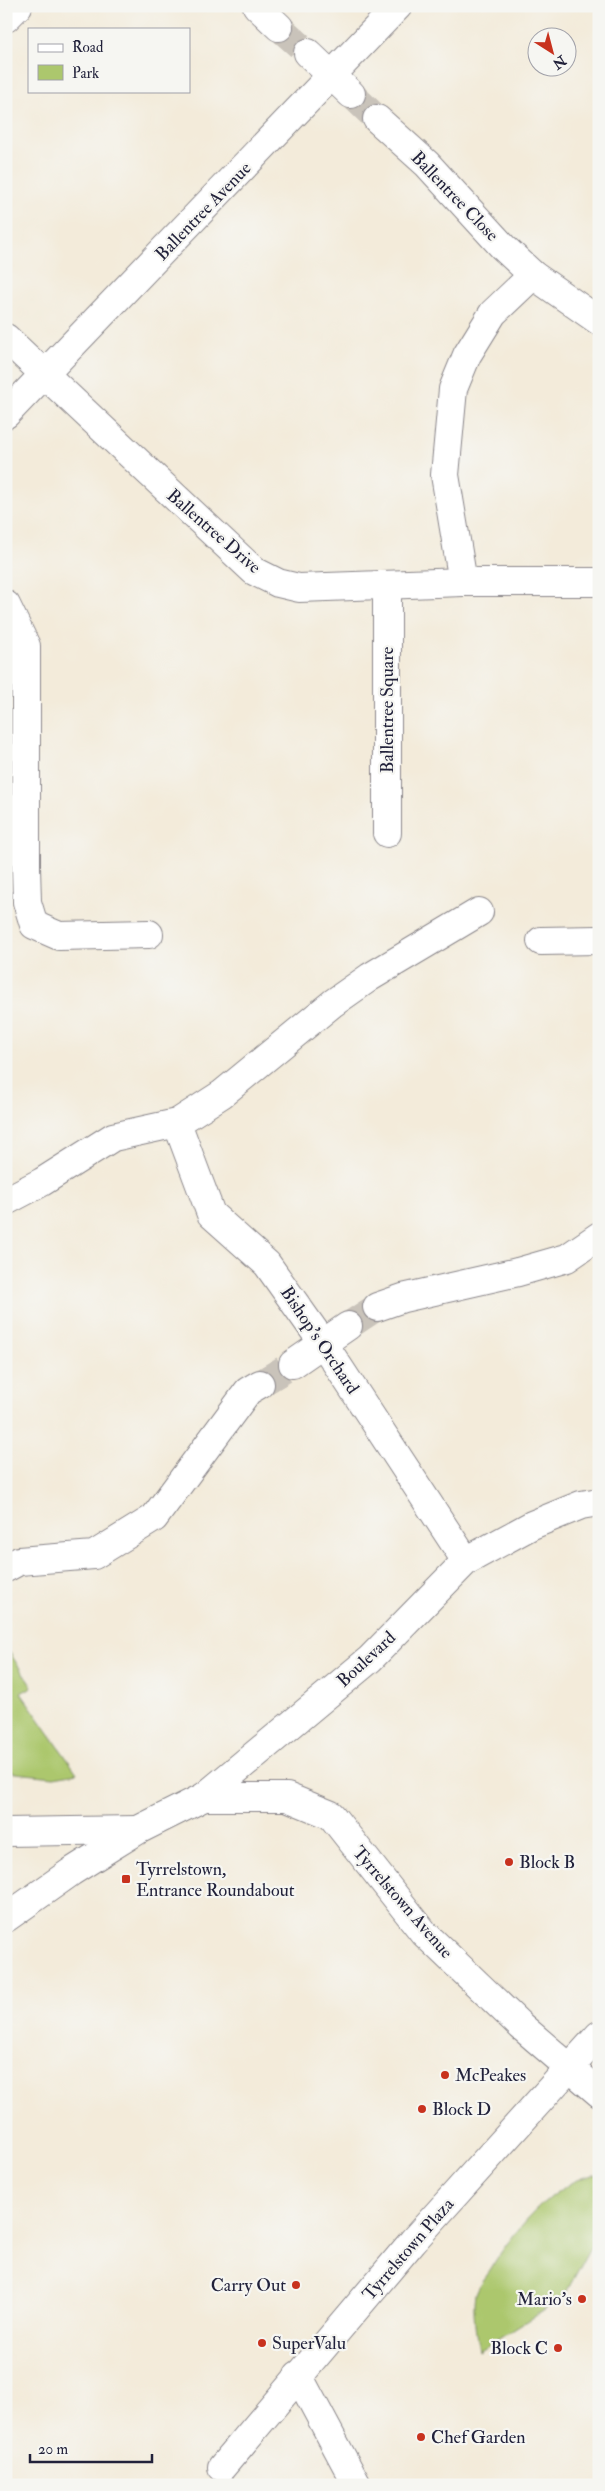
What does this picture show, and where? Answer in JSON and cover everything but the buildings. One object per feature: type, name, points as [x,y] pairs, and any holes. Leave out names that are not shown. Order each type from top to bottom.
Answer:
[{"type":"street","points":[[6,18],[18,6]]},
{"type":"street","points":[[258,6],[280,27]]},
{"type":"street","name":"Ballentree Avenue","points":[[6,414],[341,85],[398,6]]},
{"type":"street","points":[[308,54],[341,85]]},
{"type":"street","name":"Ballentree Close","points":[[377,119],[427,164],[503,247],[533,275],[599,322]]},
{"type":"street","points":[[463,582],[445,475],[453,389],[467,355],[492,314],[533,275]]},
{"type":"street","name":"Ballentree Drive","points":[[6,338],[254,571],[278,583],[299,588],[463,582],[599,582]]},
{"type":"street","name":"Ballentree Square","points":[[387,586],[388,833]]},
{"type":"street","points":[[6,605],[26,646],[16,869],[34,925],[59,936],[149,934]]},
{"type":"street","points":[[6,1201],[42,1182],[113,1137],[176,1123],[222,1094],[333,1003],[370,977],[479,912]]},
{"type":"street","points":[[541,941],[599,940]]},
{"type":"street","name":"Bishop's Orchard","points":[[176,1123],[211,1214],[267,1264],[323,1343],[466,1561]]},
{"type":"street","points":[[377,1307],[403,1298],[518,1272],[567,1258],[599,1236]]},
{"type":"street","points":[[293,1364],[348,1326]]},
{"type":"street","points":[[6,1568],[18,1561],[94,1555],[154,1518],[248,1391],[260,1384]]},
{"type":"street","name":"Boulevard","points":[[6,1918],[71,1872],[138,1830],[204,1796],[370,1659],[466,1561],[532,1525],[581,1505],[599,1502]]},
{"type":"street","name":"Tyrrelstown Avenue","points":[[204,1796],[287,1797],[331,1815],[424,1933],[521,2026],[599,2093]]},
{"type":"street","name":"Boulevard","points":[[6,1832],[138,1830]]},
{"type":"street","name":"Tyrrelstown Plaza","points":[[222,2467],[413,2241],[599,2035]]},
{"type":"street","points":[[298,2375],[358,2485]]},
{"type":"green space","points":[[6,1647],[32,1687],[21,1693],[77,1773],[54,1777],[6,1772]]},
{"type":"green space","points":[[599,2174],[599,2232],[563,2298],[479,2351],[474,2315],[475,2294],[498,2256],[535,2210],[550,2197],[582,2178]]},
{"type":"tunnel","points":[[279,27],[308,53]]},
{"type":"tunnel","points":[[351,94],[377,119]]},
{"type":"tunnel","points":[[348,1326],[377,1307]]},
{"type":"tunnel","points":[[260,1384],[293,1364]]},
{"type":"place","name":"Block B","points":[[509,1862]]},
{"type":"place","name":"Tyrrelstown, Entrance Roundabout","points":[[126,1879]]},
{"type":"place","name":"McPeakes","points":[[445,2075]]},
{"type":"place","name":"Block D","points":[[422,2109]]},
{"type":"place","name":"Carry Out","points":[[296,2285]]},
{"type":"place","name":"Mario's","points":[[582,2299]]},
{"type":"place","name":"SuperValu","points":[[262,2343]]},
{"type":"place","name":"Block C","points":[[558,2348]]},
{"type":"place","name":"Chef Garden","points":[[421,2437]]}]
